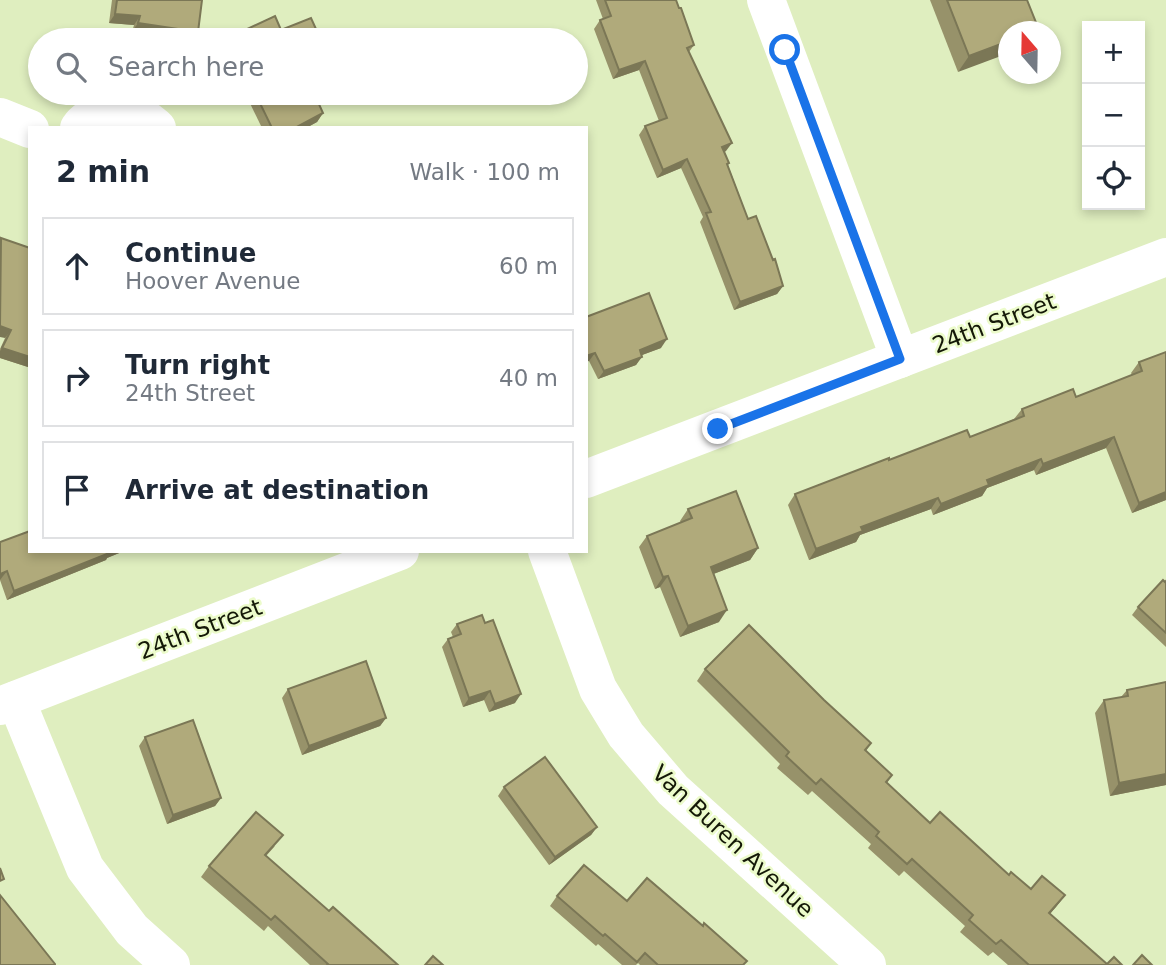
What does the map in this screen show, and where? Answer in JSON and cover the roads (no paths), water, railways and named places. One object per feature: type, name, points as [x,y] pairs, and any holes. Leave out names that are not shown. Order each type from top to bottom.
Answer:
[{"type":"street","points":[[766,0],[900,359]]},
{"type":"street","points":[[80,126],[107,110],[134,112],[154,126]]},
{"type":"street","points":[[0,117],[28,129]]},
{"type":"street","name":"24th Street","points":[[588,479],[1166,257]]},
{"type":"street","name":"24th Street","points":[[8,703],[395,553]]},
{"type":"street","name":"Van Buren Avenue","points":[[548,553],[598,689],[626,735],[673,790],[867,965]]},
{"type":"street","points":[[8,703],[85,868],[132,930],[171,965]]}]
